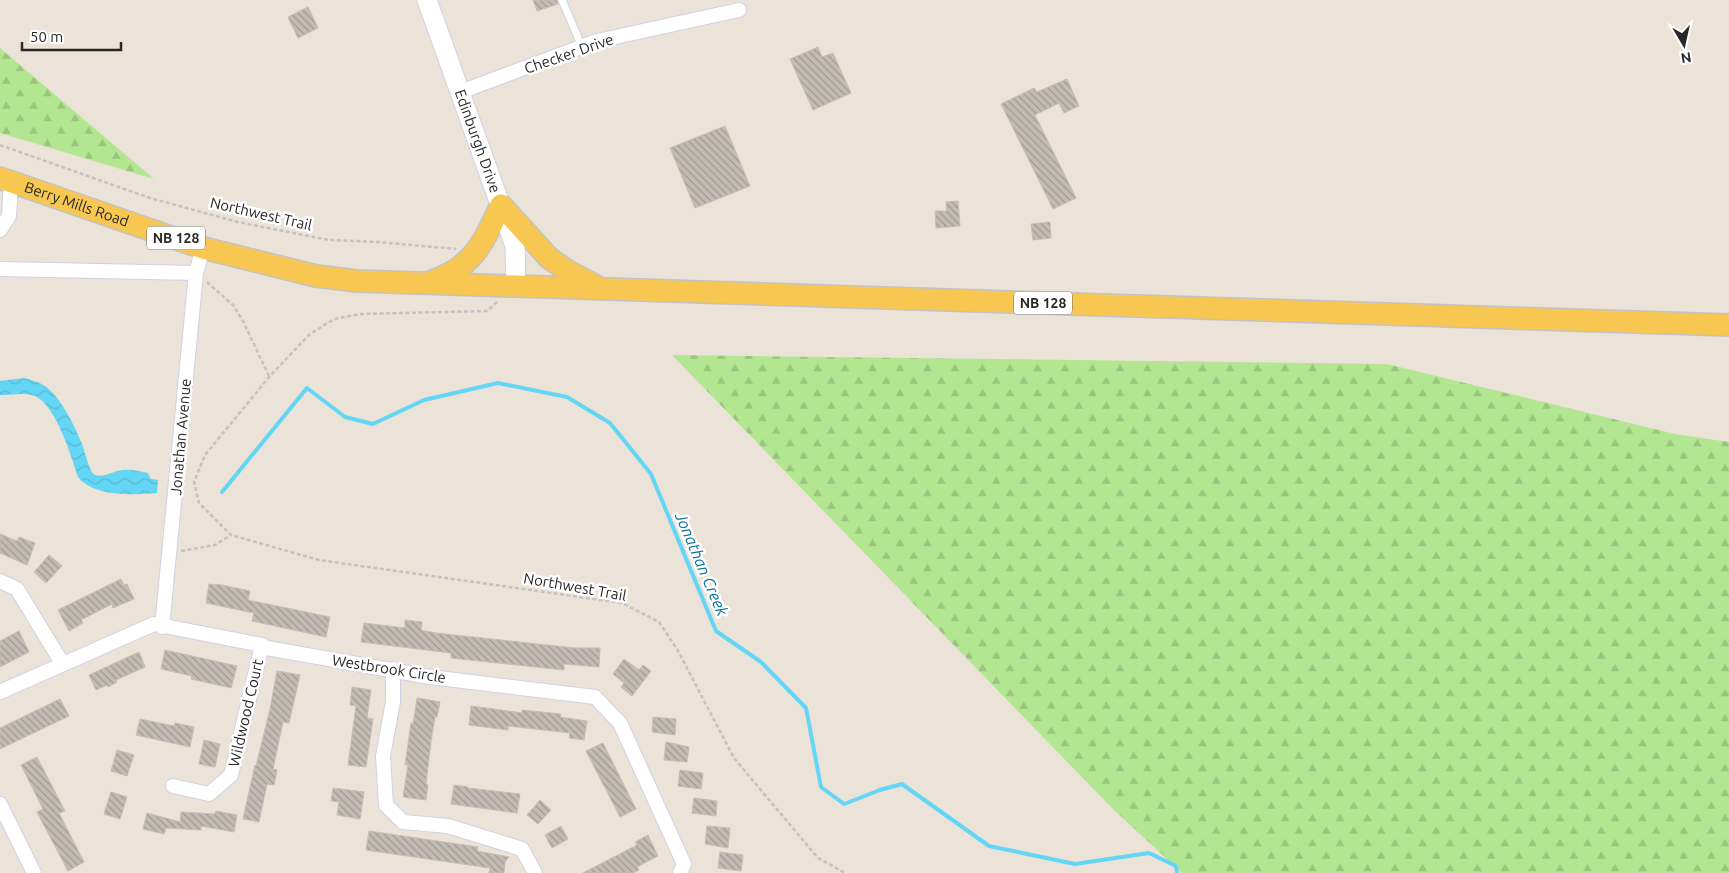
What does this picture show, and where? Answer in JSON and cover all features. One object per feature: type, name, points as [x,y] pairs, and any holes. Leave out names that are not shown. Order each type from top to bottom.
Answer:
[{"type":"main road","name":"Berry Mills Road","points":[[5,180],[202,248],[316,276],[357,281],[426,284]]},
{"type":"main road","points":[[426,284],[445,277],[471,258],[483,243],[501,205],[549,258],[566,270],[600,288]]},
{"type":"main road","name":"NB 128","points":[[426,284],[1729,325]]},
{"type":"street","name":"Edinburgh Drive","points":[[427,0],[516,246],[516,286]]},
{"type":"street","name":"Checker Drive","points":[[460,92],[597,41],[738,10]]},
{"type":"street","points":[[0,230],[9,216],[5,180]]},
{"type":"street","name":"Jonathan Avenue","points":[[162,627],[196,273],[202,248]]},
{"type":"street","points":[[0,269],[196,273]]},
{"type":"street","points":[[0,581],[17,589],[62,663]]},
{"type":"street","name":"Westbrook Circle","points":[[0,692],[154,624],[262,645],[267,648],[430,676],[595,697],[620,723],[684,864],[680,873]]},
{"type":"street","name":"Wildwood Court","points":[[173,786],[209,794],[232,775],[262,645]]},
{"type":"street","points":[[393,669],[393,702],[383,756],[386,805],[403,822],[448,826],[522,849],[535,873]]},
{"type":"street","points":[[0,804],[34,873]]},
{"type":"lane","points":[[562,0],[582,48]]},
{"type":"path","name":"Northwest Trail","points":[[0,145],[150,198],[238,222],[329,240],[378,242],[462,250],[471,258]]},
{"type":"path","points":[[196,273],[233,305],[270,376]]},
{"type":"path","points":[[169,552],[216,545],[231,536],[199,503],[194,482],[205,455],[270,376],[310,334],[334,320],[360,314],[487,311]]},
{"type":"path","name":"Northwest Trail","points":[[231,536],[319,560],[622,603],[659,622],[677,649],[734,758],[818,858],[845,873]]},
{"type":"green space","points":[[0,48],[154,179],[0,133]]},
{"type":"green space","points":[[672,355],[1387,364],[1675,434],[1729,442],[1729,873],[1182,873],[1112,808]]},
{"type":"water","points":[[24,378],[43,385],[57,397],[76,429],[89,466],[95,475],[101,476],[125,470],[148,473],[151,479],[158,480],[157,493],[115,493],[85,484],[78,477],[62,432],[43,401],[27,394],[0,395],[0,381]]},
{"type":"building","points":[[533,0],[557,0],[558,4],[537,11]]},
{"type":"building","points":[[308,7],[318,28],[298,38],[288,17]]},
{"type":"building","points":[[818,47],[822,57],[833,53],[851,93],[813,110],[790,59]]},
{"type":"building","points":[[1067,79],[1079,106],[1064,113],[1059,103],[1035,115],[1076,198],[1053,209],[1001,104],[1034,88],[1037,92]]},
{"type":"building","points":[[725,126],[750,186],[695,208],[670,148]]},
{"type":"building","points":[[958,201],[960,226],[936,228],[935,211],[947,211],[946,202]]},
{"type":"building","points":[[1050,222],[1051,238],[1033,240],[1031,224]]},
{"type":"building","points":[[0,534],[17,541],[19,537],[35,543],[27,565],[0,553]]},
{"type":"building","points":[[49,555],[62,566],[46,583],[34,572]]},
{"type":"building","points":[[121,579],[124,585],[127,584],[134,599],[113,608],[112,604],[81,620],[83,623],[69,631],[58,610]]},
{"type":"building","points":[[209,584],[250,591],[248,600],[330,617],[326,637],[252,621],[254,613],[206,603]]},
{"type":"building","points":[[405,620],[422,622],[421,630],[436,633],[575,648],[600,648],[599,667],[564,664],[564,670],[451,658],[451,653],[361,642],[364,623],[405,628]]},
{"type":"building","points":[[19,631],[29,652],[0,667],[0,641]]},
{"type":"building","points":[[165,650],[237,666],[231,688],[191,679],[192,676],[161,669]]},
{"type":"building","points":[[139,652],[145,667],[116,680],[117,682],[108,687],[107,685],[96,690],[89,675]]},
{"type":"building","points":[[624,659],[639,670],[643,665],[651,671],[632,696],[621,687],[624,683],[613,674]]},
{"type":"building","points":[[277,671],[300,675],[289,723],[283,722],[273,769],[277,770],[274,785],[267,784],[259,822],[243,819],[270,709]]},
{"type":"building","points":[[352,687],[371,690],[367,718],[373,719],[366,767],[348,765],[356,706],[350,705]]},
{"type":"building","points":[[417,698],[440,702],[437,717],[435,717],[431,742],[426,800],[403,797],[408,765],[405,765]]},
{"type":"building","points":[[60,699],[69,716],[0,749],[0,728]]},
{"type":"building","points":[[471,706],[522,713],[522,710],[561,714],[560,717],[587,721],[584,740],[569,738],[570,733],[508,726],[508,730],[469,725]]},
{"type":"building","points":[[653,717],[676,719],[675,735],[652,732]]},
{"type":"building","points":[[140,719],[174,726],[175,723],[194,727],[190,747],[136,735]]},
{"type":"building","points":[[204,740],[220,744],[215,767],[199,764]]},
{"type":"building","points":[[666,742],[689,747],[687,762],[664,760]]},
{"type":"building","points":[[603,743],[636,809],[620,817],[586,751]]},
{"type":"building","points":[[117,750],[134,755],[127,776],[111,771]]},
{"type":"building","points":[[37,757],[65,811],[59,813],[84,862],[68,871],[37,812],[43,809],[21,765]]},
{"type":"building","points":[[680,770],[703,773],[701,789],[678,786]]},
{"type":"building","points":[[454,785],[520,794],[517,813],[451,804]]},
{"type":"building","points":[[333,788],[364,792],[360,819],[337,815],[339,802],[331,801]]},
{"type":"building","points":[[111,792],[127,797],[120,819],[104,814]]},
{"type":"building","points":[[694,798],[717,801],[716,816],[692,813]]},
{"type":"building","points":[[540,800],[551,810],[538,824],[527,815]]},
{"type":"building","points":[[216,811],[237,815],[234,832],[201,826],[201,830],[166,828],[164,834],[143,829],[147,813],[180,822],[181,812],[215,814]]},
{"type":"building","points":[[561,826],[568,839],[552,848],[545,835]]},
{"type":"building","points":[[707,826],[730,828],[728,848],[705,844]]},
{"type":"building","points":[[369,831],[478,847],[477,851],[509,857],[505,862],[504,873],[489,873],[490,868],[366,850]]},
{"type":"building","points":[[648,835],[658,856],[637,867],[639,870],[633,873],[583,873],[637,845],[635,842]]},
{"type":"building","points":[[720,852],[743,855],[741,871],[718,868]]},
{"type":"waterway","name":"Jonathan Creek","points":[[222,492],[307,388],[345,417],[373,424],[424,400],[498,383],[567,397],[610,423],[651,474],[716,631],[761,662],[806,708],[821,787],[844,804],[902,784],[989,846],[1075,864],[1149,853],[1176,866],[1177,873]]}]
